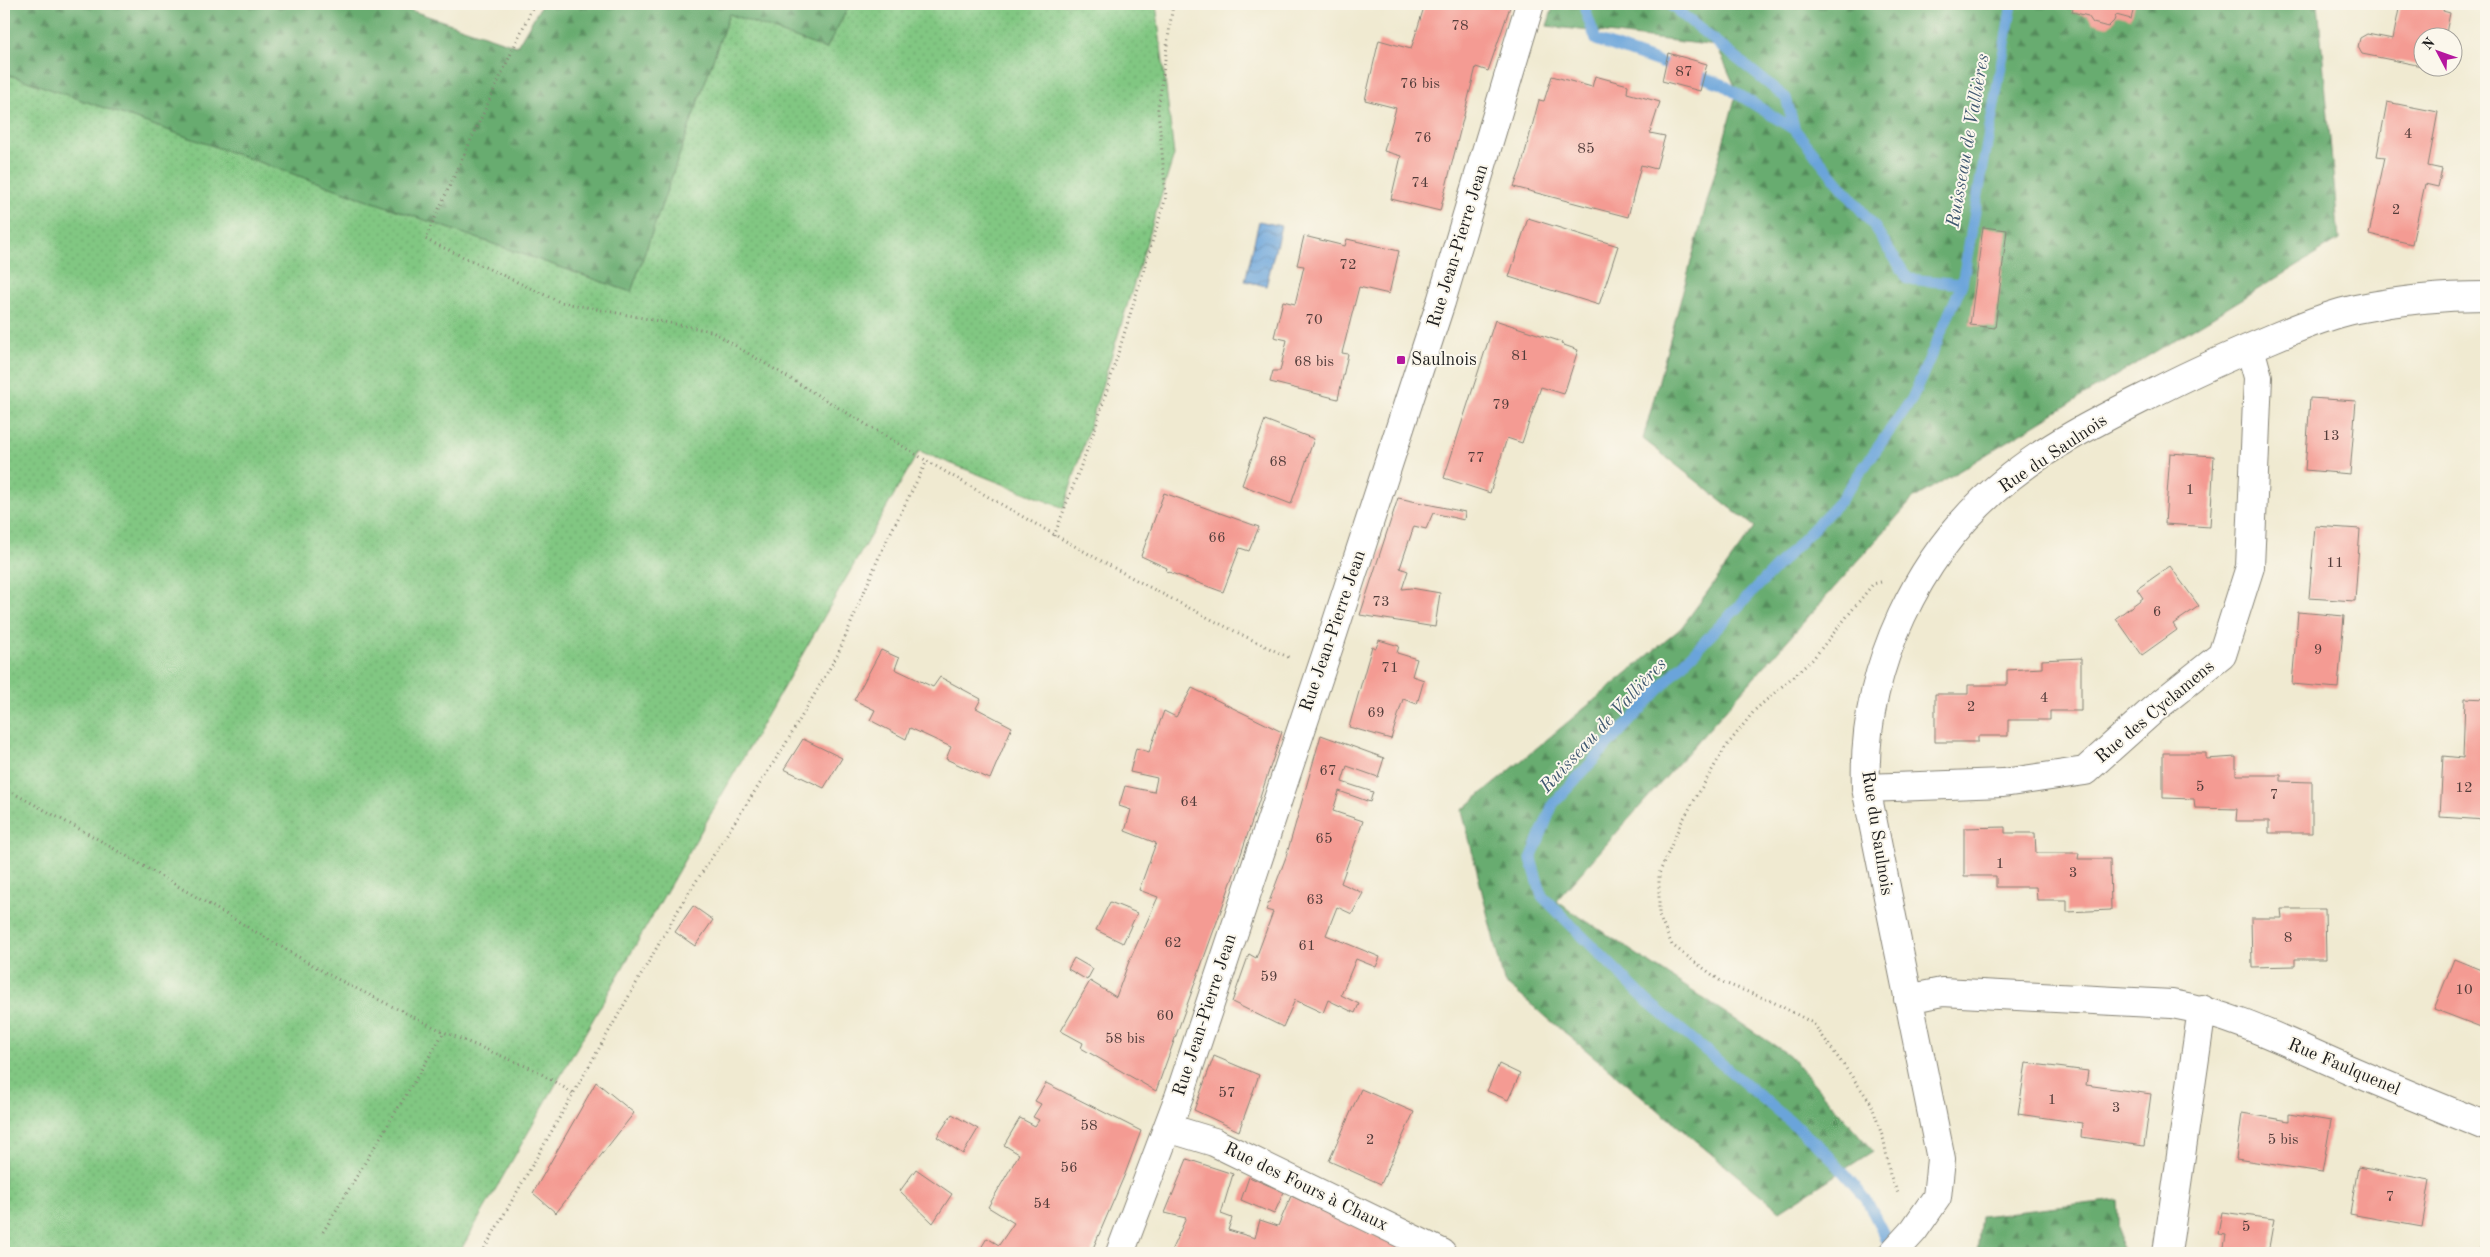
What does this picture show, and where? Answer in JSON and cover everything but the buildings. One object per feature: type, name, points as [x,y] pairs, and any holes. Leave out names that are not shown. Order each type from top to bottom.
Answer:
[{"type":"street","name":"Rue Jean-Pierre Jean","points":[[1120,1253],[1168,1128],[1441,302],[1530,4]]},
{"type":"street","name":"Rue du Saulnois","points":[[1893,1253],[1914,1230],[1937,1197],[1941,1159],[1866,788],[1865,762],[1870,715],[1879,674],[1894,633],[1916,588],[1944,546],[1980,505],[2010,477],[2101,420],[2202,368],[2297,328],[2353,310],[2402,300],[2486,293]]},
{"type":"street","name":"Rue des Cyclamens","points":[[1866,788],[2004,783],[2085,771],[2154,709],[2222,655],[2250,567],[2258,377],[2250,348]]},
{"type":"street","name":"Rue Faulquenel","points":[[1908,999],[1942,992],[2172,1004],[2202,1009],[2231,1018],[2486,1126]]},
{"type":"street","points":[[2167,1253],[2202,1009]]},
{"type":"street","name":"Rue des Fours à Chaux","points":[[1168,1128],[1214,1142],[1442,1253]]},
{"type":"path","points":[[534,4],[425,239],[560,302],[711,331],[1054,536],[1222,626],[1319,672]]},
{"type":"path","points":[[1054,536],[1095,429],[1166,197],[1158,109],[1173,4]]},
{"type":"path","points":[[482,1253],[684,900],[785,745],[838,654],[881,552],[928,462]]},
{"type":"path","points":[[1914,1230],[1890,1175],[1884,1141],[1871,1103],[1837,1053],[1813,1023],[1771,1001],[1722,982],[1672,944],[1659,916],[1659,874],[1681,823],[1720,757],[1755,710],[1812,660],[1873,584],[1888,579],[1916,588]]},
{"type":"path","points":[[4,788],[94,837],[331,976],[444,1032],[535,1070],[573,1093]]},
{"type":"path","points":[[323,1232],[444,1032]]},
{"type":"green space","points":[[4,4],[392,4],[517,46],[542,4],[850,4],[826,49],[729,14],[631,292],[4,73]]},
{"type":"green space","points":[[850,4],[1156,4],[1174,155],[1064,508],[919,451],[459,1253],[4,1253],[4,73],[631,292],[729,14],[826,49]]},
{"type":"green space","points":[[1554,4],[2318,4],[2339,240],[1913,499],[1556,901],[1789,1055],[1873,1151],[1780,1211],[1504,982],[1462,810],[1681,628],[1755,527],[1643,439],[1737,91],[1717,46],[1547,26]]},
{"type":"green space","points":[[2118,1200],[2121,1253],[1977,1253],[1981,1216]]},
{"type":"water","points":[[1259,221],[1281,226],[1266,286],[1245,281]]},
{"type":"waterway","name":"Ruisseau de Vallières","points":[[1587,4],[1585,10],[1596,40],[1722,84],[1795,130],[1874,226],[1908,279],[1962,284]]},
{"type":"waterway","name":"Ruisseau de Vallières","points":[[1669,4],[1786,98],[1795,130]]},
{"type":"waterway","name":"Ruisseau de Vallières","points":[[1893,1252],[1866,1199],[1824,1150],[1647,1001],[1542,896],[1531,859],[1553,804],[1679,668],[1840,501],[1912,399],[1962,284],[2012,4]]},
{"type":"place","name":"Saulnois","points":[[1401,360]]}]
